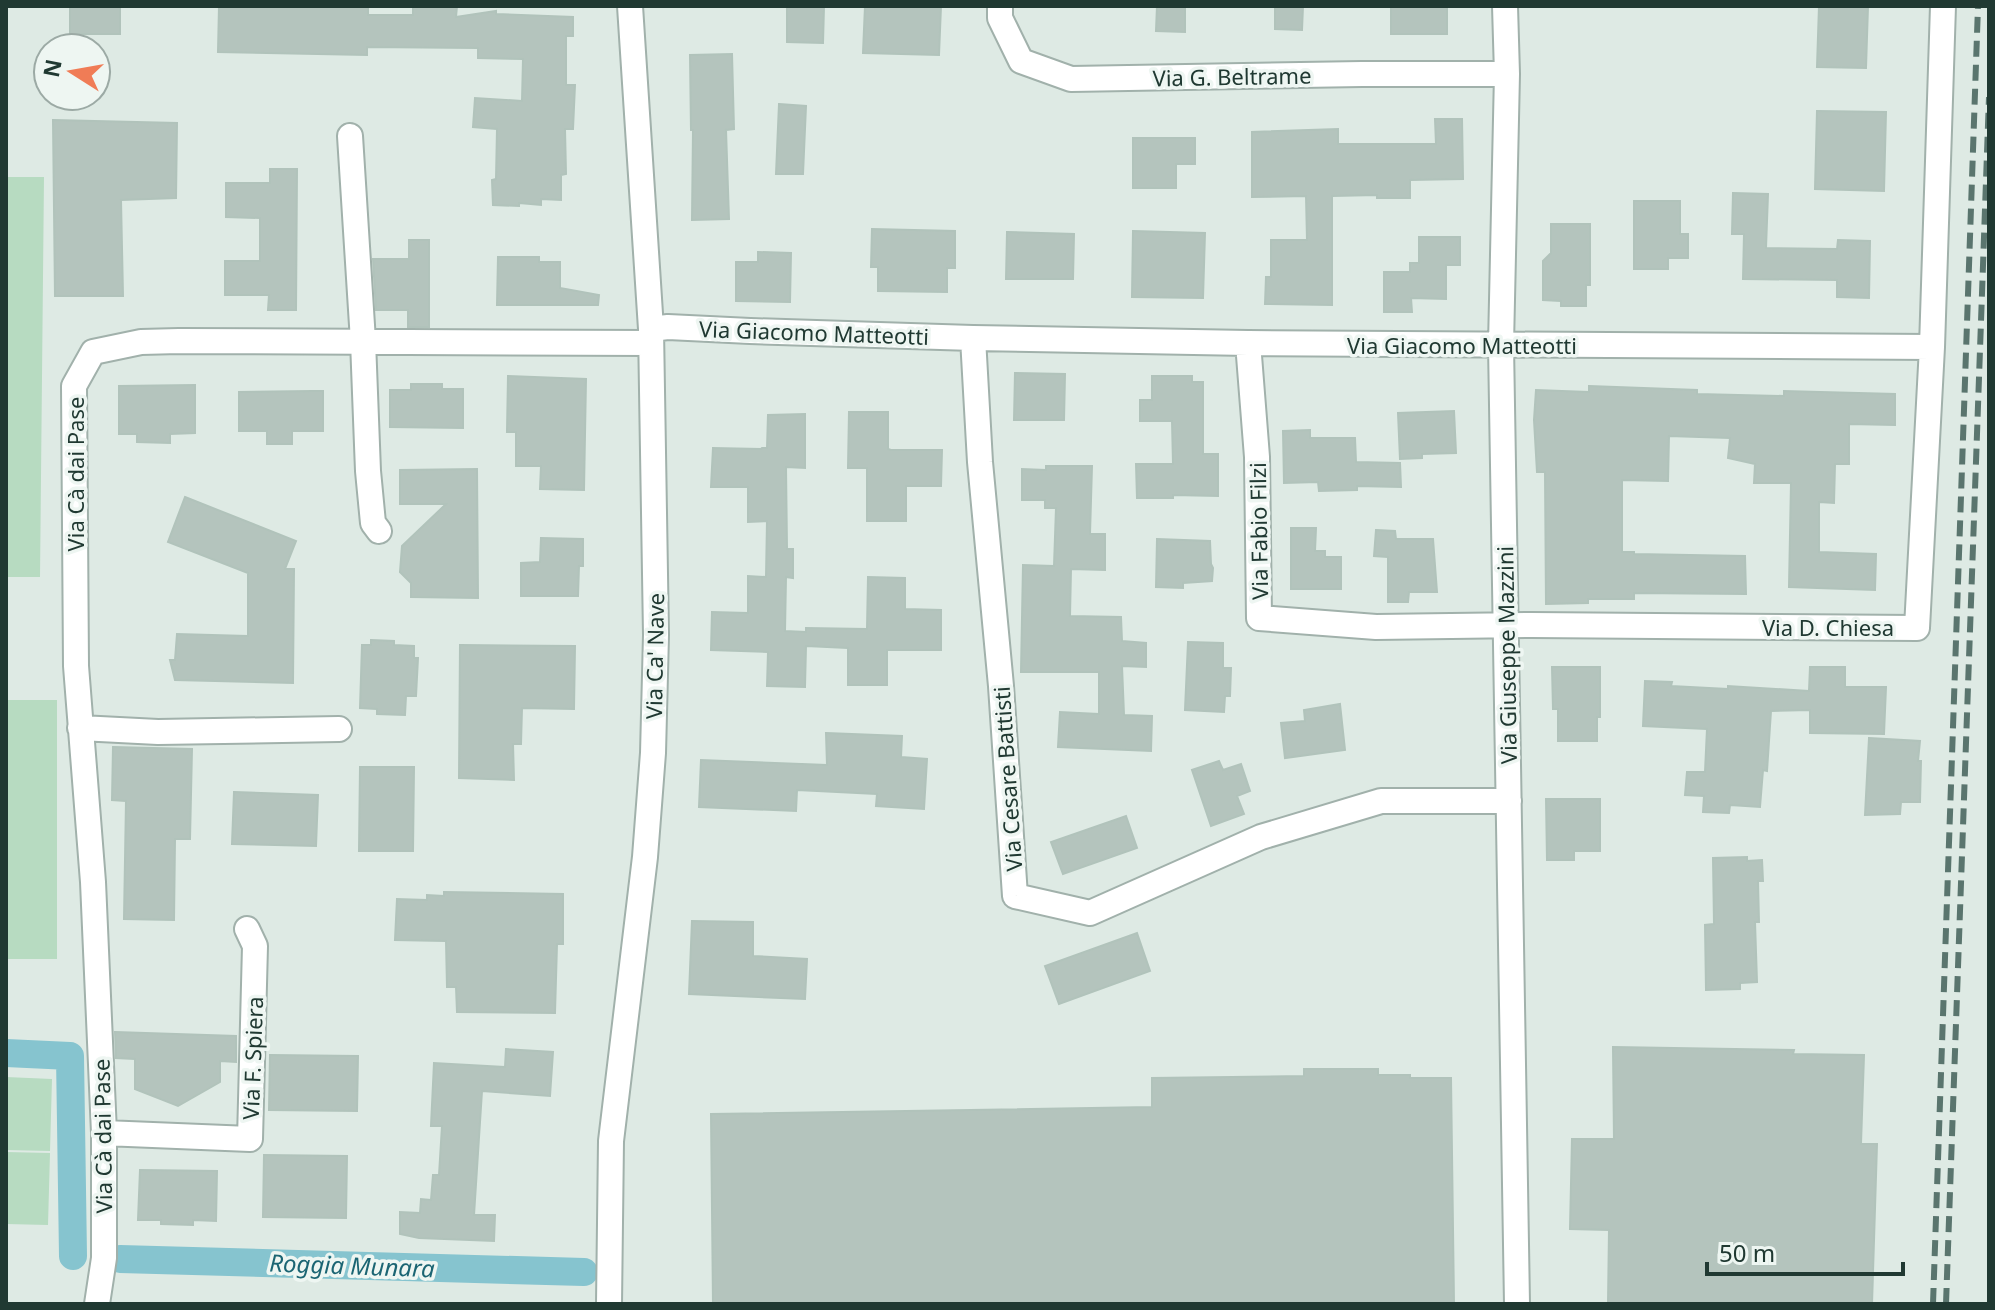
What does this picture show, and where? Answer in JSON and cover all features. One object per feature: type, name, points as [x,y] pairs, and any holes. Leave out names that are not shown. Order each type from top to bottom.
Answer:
[{"type":"street","name":"Via Ca' Nave","points":[[609,1304],[611,1141],[645,857],[653,753],[656,635],[651,336],[630,6]]},
{"type":"street","name":"Via G. Beltrame","points":[[1000,6],[1000,18],[1021,61],[1071,79],[1507,74]]},
{"type":"street","name":"Via Giuseppe Mazzini","points":[[1505,6],[1507,74],[1501,345],[1517,1304]]},
{"type":"street","points":[[1932,347],[1943,6]]},
{"type":"street","points":[[350,136],[369,484],[373,523],[379,531]]},
{"type":"street","name":"Via Giacomo Matteotti","points":[[651,336],[668,327],[973,338],[1248,343],[1932,347]]},
{"type":"street","name":"Via Cà dai Pase","points":[[97,1304],[104,1258],[104,1133],[93,882],[76,666],[74,386],[93,352],[141,342],[651,336]]},
{"type":"street","name":"Via Cesare Battisti","points":[[973,338],[1015,896],[1090,913],[1261,837],[1381,801],[1509,801]]},
{"type":"street","name":"Via Fabio Filzi","points":[[1248,343],[1257,457],[1259,618],[1376,627],[1505,625]]},
{"type":"street","name":"Via D. Chiesa","points":[[1505,625],[1917,628],[1932,347]]},
{"type":"street","points":[[80,728],[158,732],[339,729]]},
{"type":"street","name":"Via F. Spiera","points":[[104,1133],[250,1139],[255,946],[247,929]]},
{"type":"green space","points":[[6,177],[44,177],[40,577],[6,577]]},
{"type":"green space","points":[[6,700],[57,700],[57,959],[6,959]]},
{"type":"green space","points":[[6,1077],[52,1079],[50,1151],[6,1150]]},
{"type":"green space","points":[[6,1152],[50,1153],[48,1225],[6,1224]]},
{"type":"building","points":[[70,6],[120,6],[120,34],[70,32]]},
{"type":"building","points":[[219,6],[368,6],[368,15],[413,15],[413,6],[457,6],[456,17],[496,11],[496,14],[573,17],[573,36],[566,36],[566,85],[575,85],[573,129],[565,129],[566,174],[561,175],[561,200],[541,199],[541,205],[493,205],[497,129],[473,127],[475,98],[522,101],[523,59],[478,58],[478,48],[367,47],[367,55],[218,52]]},
{"type":"building","points":[[787,6],[824,6],[823,43],[787,42]]},
{"type":"building","points":[[865,6],[941,6],[939,55],[863,53]]},
{"type":"building","points":[[1157,6],[1185,6],[1185,32],[1156,31]]},
{"type":"building","points":[[1275,6],[1303,6],[1302,30],[1275,29]]},
{"type":"building","points":[[1391,6],[1447,6],[1447,34],[1391,34]]},
{"type":"building","points":[[1819,6],[1868,6],[1866,68],[1817,67]]},
{"type":"building","points":[[732,54],[734,129],[726,130],[729,219],[692,220],[690,55]]},
{"type":"building","points":[[779,104],[806,106],[803,174],[776,174]]},
{"type":"building","points":[[1817,111],[1886,112],[1884,191],[1815,189]]},
{"type":"building","points":[[1435,119],[1462,119],[1463,179],[1410,180],[1410,198],[1332,196],[1332,305],[1265,304],[1266,277],[1271,277],[1271,240],[1307,240],[1306,196],[1252,197],[1252,132],[1338,129],[1338,144],[1436,144]]},
{"type":"building","points":[[53,120],[177,123],[176,198],[121,200],[123,296],[55,296]]},
{"type":"building","points":[[1133,138],[1195,138],[1195,164],[1176,164],[1176,188],[1133,188]]},
{"type":"building","points":[[270,169],[297,169],[296,310],[268,310],[269,295],[225,295],[225,261],[260,261],[260,218],[226,217],[226,183],[270,183]]},
{"type":"building","points":[[1733,193],[1768,194],[1766,248],[1837,249],[1838,240],[1870,241],[1869,298],[1837,297],[1837,280],[1743,279],[1744,234],[1732,234]]},
{"type":"building","points":[[1634,201],[1680,201],[1680,234],[1688,234],[1688,258],[1668,258],[1668,269],[1634,269]]},
{"type":"building","points":[[1551,224],[1590,224],[1590,285],[1586,285],[1586,306],[1561,306],[1561,301],[1543,300],[1543,261],[1551,253]]},
{"type":"building","points":[[872,229],[955,231],[955,268],[947,268],[947,292],[878,291],[878,267],[871,267]]},
{"type":"building","points":[[1133,231],[1205,233],[1203,298],[1132,297]]},
{"type":"building","points":[[1007,232],[1074,234],[1073,279],[1006,279]]},
{"type":"building","points":[[1419,237],[1460,237],[1460,265],[1446,265],[1446,299],[1411,298],[1412,312],[1384,312],[1384,272],[1410,272],[1410,263],[1419,263]]},
{"type":"building","points":[[409,240],[429,240],[429,327],[408,327],[408,310],[376,310],[373,259],[409,259]]},
{"type":"building","points":[[758,252],[791,253],[790,302],[736,301],[736,262],[758,262]]},
{"type":"building","points":[[498,257],[539,257],[539,262],[560,262],[560,288],[599,295],[598,305],[497,305]]},
{"type":"building","points":[[1015,373],[1065,374],[1064,420],[1014,420]]},
{"type":"building","points":[[508,376],[586,379],[584,490],[540,489],[541,466],[516,466],[516,432],[507,432]]},
{"type":"building","points":[[1152,376],[1192,376],[1192,382],[1203,382],[1203,454],[1218,454],[1218,496],[1137,498],[1136,464],[1173,464],[1172,421],[1140,421],[1140,400],[1152,400]]},
{"type":"building","points":[[411,384],[442,384],[442,389],[463,389],[463,428],[390,427],[390,390],[411,390]]},
{"type":"building","points":[[195,385],[195,433],[170,434],[170,443],[137,442],[137,434],[119,434],[119,386]]},
{"type":"building","points":[[1589,386],[1697,390],[1697,394],[1784,396],[1784,391],[1895,394],[1895,425],[1849,424],[1849,464],[1835,464],[1834,503],[1819,502],[1819,552],[1876,554],[1875,590],[1789,587],[1791,483],[1754,483],[1755,464],[1728,458],[1730,438],[1669,436],[1668,481],[1622,480],[1622,552],[1745,556],[1746,594],[1634,593],[1634,599],[1588,599],[1588,603],[1546,604],[1545,472],[1537,472],[1536,390],[1589,392]]},
{"type":"building","points":[[323,391],[323,431],[292,431],[292,444],[267,444],[267,431],[239,431],[239,392]]},
{"type":"building","points":[[1454,411],[1456,453],[1422,454],[1422,458],[1400,459],[1398,413]]},
{"type":"building","points":[[849,412],[888,412],[888,449],[942,450],[941,486],[906,486],[906,521],[867,521],[867,468],[848,468]]},
{"type":"building","points":[[805,414],[805,468],[786,467],[787,549],[793,549],[793,578],[786,577],[785,631],[806,632],[806,628],[867,629],[868,577],[905,578],[905,609],[941,610],[941,650],[887,650],[887,685],[848,685],[848,648],[806,646],[805,687],[767,686],[768,652],[711,650],[712,612],[748,613],[748,576],[766,577],[767,521],[748,522],[748,487],[711,487],[713,448],[767,448],[768,415]]},
{"type":"building","points":[[1310,430],[1310,438],[1355,438],[1356,462],[1400,463],[1401,487],[1357,486],[1357,490],[1319,491],[1318,482],[1284,483],[1283,431]]},
{"type":"building","points":[[1046,466],[1092,466],[1090,534],[1105,534],[1105,570],[1071,569],[1070,616],[1121,617],[1122,641],[1146,643],[1146,667],[1122,666],[1124,715],[1152,716],[1151,751],[1058,747],[1060,712],[1099,714],[1099,672],[1021,672],[1023,565],[1054,566],[1056,508],[1045,508],[1045,500],[1022,500],[1022,469],[1046,470]]},
{"type":"building","points":[[477,469],[478,598],[411,597],[411,583],[400,572],[402,546],[446,504],[400,504],[400,470]]},
{"type":"building","points":[[185,497],[296,541],[285,569],[294,569],[293,683],[175,680],[170,660],[175,660],[177,634],[248,636],[248,573],[168,542]]},
{"type":"building","points":[[1291,528],[1316,528],[1315,551],[1325,551],[1325,557],[1341,557],[1341,589],[1291,589]]},
{"type":"building","points":[[1376,530],[1395,531],[1396,539],[1433,539],[1437,592],[1409,592],[1408,602],[1388,602],[1388,557],[1374,556]]},
{"type":"building","points":[[541,538],[583,539],[578,596],[521,596],[521,563],[540,562]]},
{"type":"building","points":[[1157,539],[1210,541],[1212,581],[1183,583],[1183,588],[1156,587]]},
{"type":"building","points":[[371,640],[414,646],[414,658],[418,658],[416,696],[406,696],[405,715],[377,714],[377,709],[360,708],[362,645],[371,645]]},
{"type":"building","points":[[1188,642],[1223,643],[1223,668],[1231,668],[1230,696],[1225,696],[1224,712],[1185,710]]},
{"type":"building","points":[[460,645],[575,646],[574,709],[522,708],[521,744],[513,744],[514,780],[459,778]]},
{"type":"building","points":[[1552,667],[1600,667],[1597,741],[1558,741],[1558,709],[1553,709]]},
{"type":"building","points":[[1810,667],[1845,667],[1845,687],[1886,687],[1884,734],[1810,733],[1810,710],[1771,711],[1767,771],[1763,770],[1760,807],[1730,805],[1729,813],[1703,812],[1704,796],[1685,795],[1687,772],[1705,772],[1707,729],[1643,726],[1645,681],[1672,682],[1671,686],[1809,691]]},
{"type":"building","points":[[1340,704],[1345,750],[1285,758],[1281,723],[1305,721],[1304,710]]},
{"type":"building","points":[[826,733],[902,736],[901,757],[927,759],[924,809],[876,806],[877,794],[797,790],[796,811],[699,807],[701,760],[827,765]]},
{"type":"building","points":[[1869,738],[1920,741],[1920,802],[1901,802],[1900,814],[1865,815]]},
{"type":"building","points":[[113,747],[192,749],[190,839],[175,839],[174,920],[124,919],[126,801],[112,800]]},
{"type":"building","points":[[1219,761],[1223,770],[1241,764],[1250,791],[1237,796],[1244,814],[1211,826],[1192,770]]},
{"type":"building","points":[[360,767],[414,767],[413,851],[359,851]]},
{"type":"building","points":[[234,792],[318,795],[316,846],[232,844]]},
{"type":"building","points":[[1546,799],[1600,799],[1600,851],[1574,851],[1574,860],[1547,860]]},
{"type":"building","points":[[1126,816],[1137,848],[1063,874],[1051,842]]},
{"type":"building","points":[[1747,857],[1747,861],[1762,860],[1763,881],[1758,881],[1759,922],[1755,922],[1757,982],[1740,983],[1740,989],[1706,990],[1705,925],[1714,924],[1713,858]]},
{"type":"building","points":[[444,892],[563,894],[563,944],[557,944],[555,1013],[457,1012],[456,987],[447,987],[446,941],[395,940],[397,899],[427,900],[427,895],[444,896]]},
{"type":"building","points":[[692,921],[753,922],[753,956],[807,959],[805,999],[689,994]]},
{"type":"building","points":[[1137,933],[1150,971],[1059,1004],[1045,966]]},
{"type":"building","points":[[115,1032],[236,1036],[236,1062],[220,1061],[220,1082],[178,1106],[135,1089],[135,1059],[116,1058]]},
{"type":"building","points":[[1613,1047],[1794,1050],[1793,1054],[1864,1055],[1861,1144],[1877,1144],[1872,1304],[1608,1304],[1609,1230],[1570,1229],[1572,1139],[1614,1139]]},
{"type":"building","points":[[506,1049],[553,1052],[550,1096],[482,1091],[474,1215],[495,1215],[494,1241],[419,1238],[400,1234],[400,1212],[420,1213],[421,1199],[431,1200],[433,1175],[439,1175],[442,1126],[431,1126],[434,1063],[505,1067]]},
{"type":"building","points":[[270,1055],[358,1056],[357,1111],[269,1110]]},
{"type":"building","points":[[1304,1069],[1378,1069],[1378,1075],[1451,1078],[1454,1304],[713,1304],[711,1114],[1152,1107],[1152,1078],[1304,1076]]},
{"type":"building","points":[[264,1155],[347,1156],[346,1218],[263,1217]]},
{"type":"building","points":[[140,1170],[217,1171],[216,1221],[193,1220],[193,1225],[138,1220]]},
{"type":"waterway","name":"Roggia Munara","points":[[6,1053],[70,1056],[73,1256]]},
{"type":"waterway","name":"Roggia Munara","points":[[120,1259],[584,1272]]},
{"type":"railway","points":[[1933,1304],[1978,6]]},
{"type":"railway","points":[[1946,1304],[1989,97]]}]
